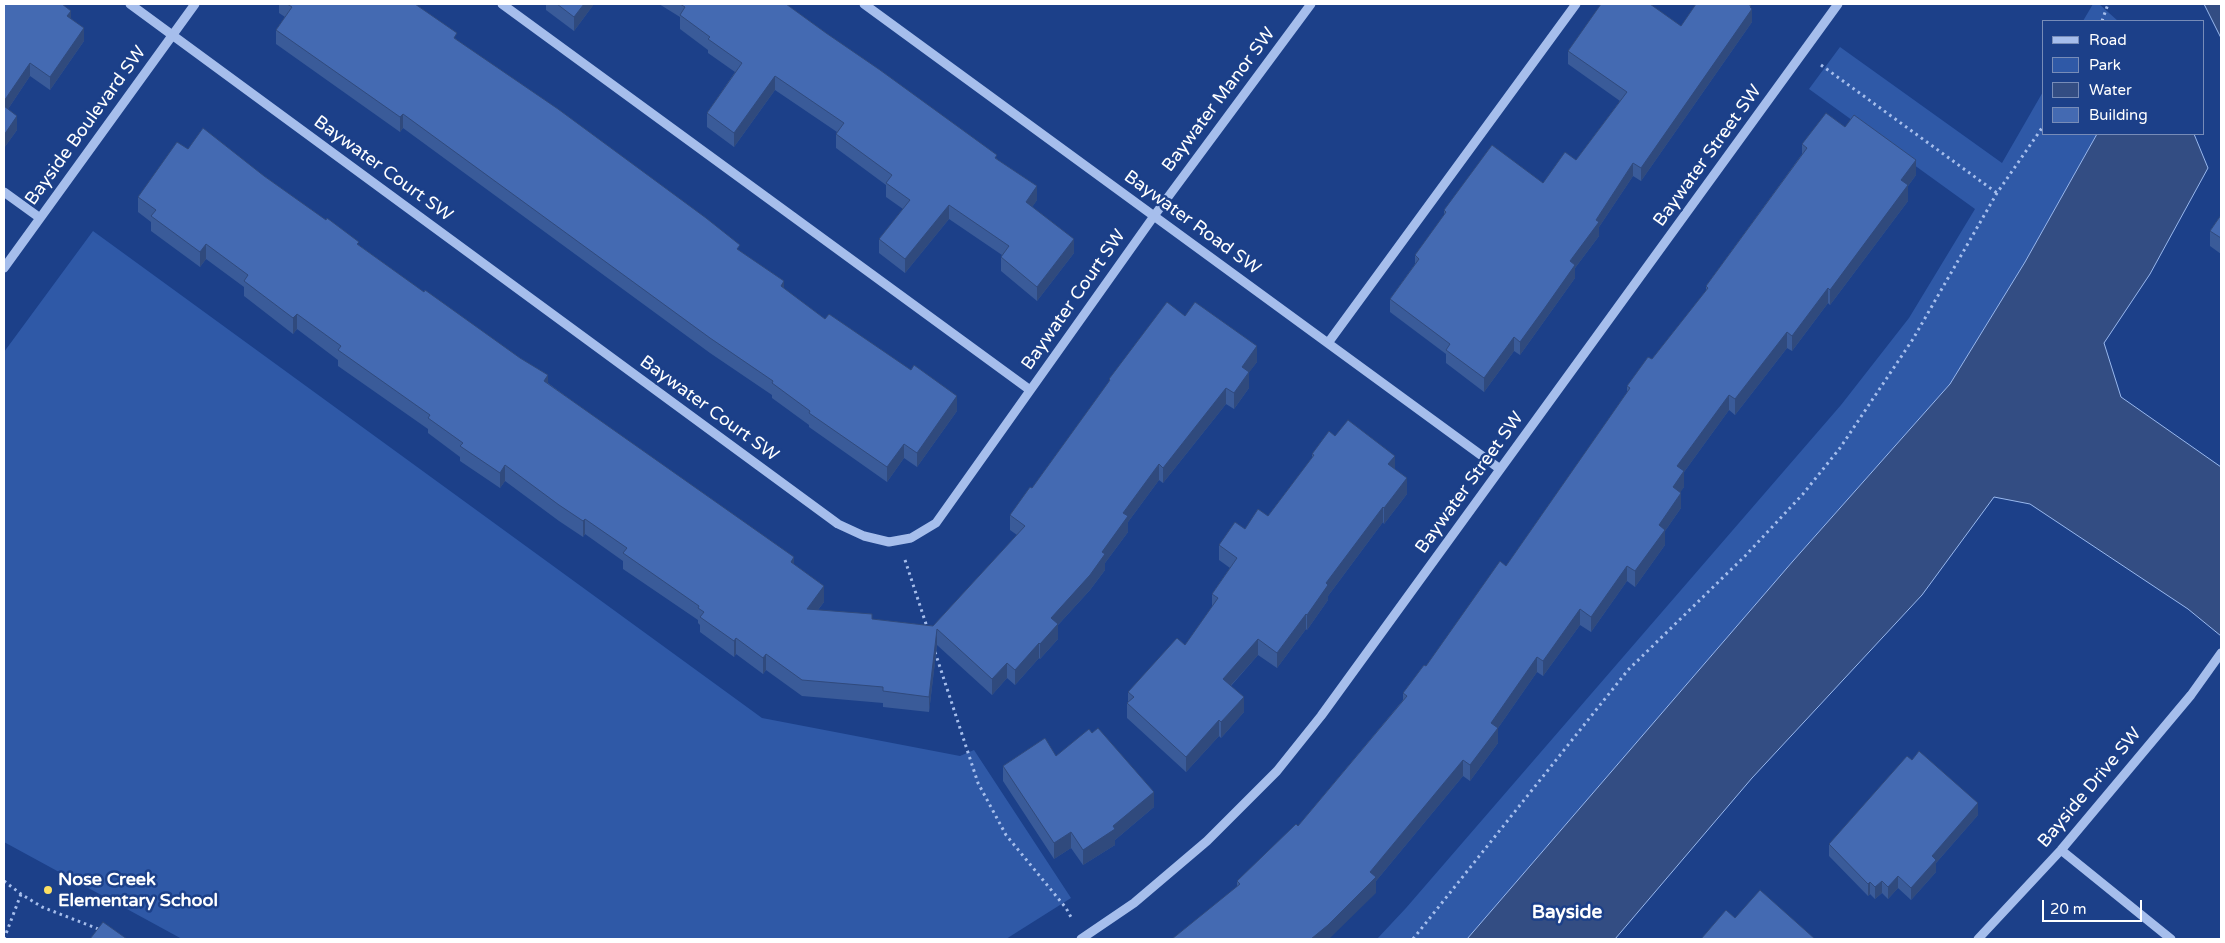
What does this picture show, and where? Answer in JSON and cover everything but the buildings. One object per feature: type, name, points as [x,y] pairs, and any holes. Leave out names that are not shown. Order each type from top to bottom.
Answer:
[{"type":"street","name":"Baywater Court SW","points":[[130,4],[838,524],[864,536],[889,542],[911,538],[936,523],[1154,216]]},
{"type":"street","name":"Bayside Boulevard SW","points":[[4,268],[195,4]]},
{"type":"street","points":[[502,4],[1030,390]]},
{"type":"street","name":"Baywater Road SW","points":[[864,4],[1500,469]]},
{"type":"street","name":"Baywater Manor SW","points":[[1154,216],[1311,4]]},
{"type":"street","points":[[1328,343],[1576,4]]},
{"type":"street","name":"Baywater Street SW","points":[[1082,939],[1134,903],[1207,841],[1277,771],[1326,708],[1838,4]]},
{"type":"street","points":[[4,192],[40,218]]},
{"type":"street","name":"Bayside Drive SW","points":[[1978,939],[2061,850],[2191,695],[2221,653]]},
{"type":"street","points":[[2061,850],[2171,939]]},
{"type":"path","points":[[2102,20],[2108,4]]},
{"type":"path","points":[[1804,52],[1996,193]]},
{"type":"path","points":[[1413,939],[1628,670],[1745,556],[1803,494],[1840,448],[1913,339],[1996,193],[2042,128]]},
{"type":"path","points":[[899,541],[929,634]]},
{"type":"path","points":[[932,643],[978,783],[1006,835],[1066,908],[1082,939]]},
{"type":"path","points":[[4,881],[42,907],[108,933]]},
{"type":"path","points":[[4,939],[21,894]]},
{"type":"green space","points":[[2093,4],[2099,4],[2117,20],[2084,20]]},
{"type":"green space","points":[[1840,47],[2002,163],[2042,93],[2042,135],[2096,135],[2025,262],[1950,384],[1793,561],[1467,939],[1377,939],[1406,908],[1841,405],[1909,318],[1975,209],[1809,89]]},
{"type":"green space","points":[[93,231],[762,718],[960,756],[974,750],[1071,898],[1006,939],[182,939],[4,842],[4,352]]},
{"type":"water","points":[[2204,4],[2221,4],[2221,38]]},
{"type":"water","points":[[2096,135],[2194,135],[2208,168],[2150,274],[2104,343],[2121,397],[2221,467],[2221,636],[2188,609],[2030,504],[1994,497],[1922,595],[1752,778],[1615,939],[1467,939],[1793,561],[1950,384],[2025,262]]},
{"type":"place","name":"Nose Creek Elementary School","points":[[48,890]]},
{"type":"district","name":"Bayside","points":[[1567,913]]}]
